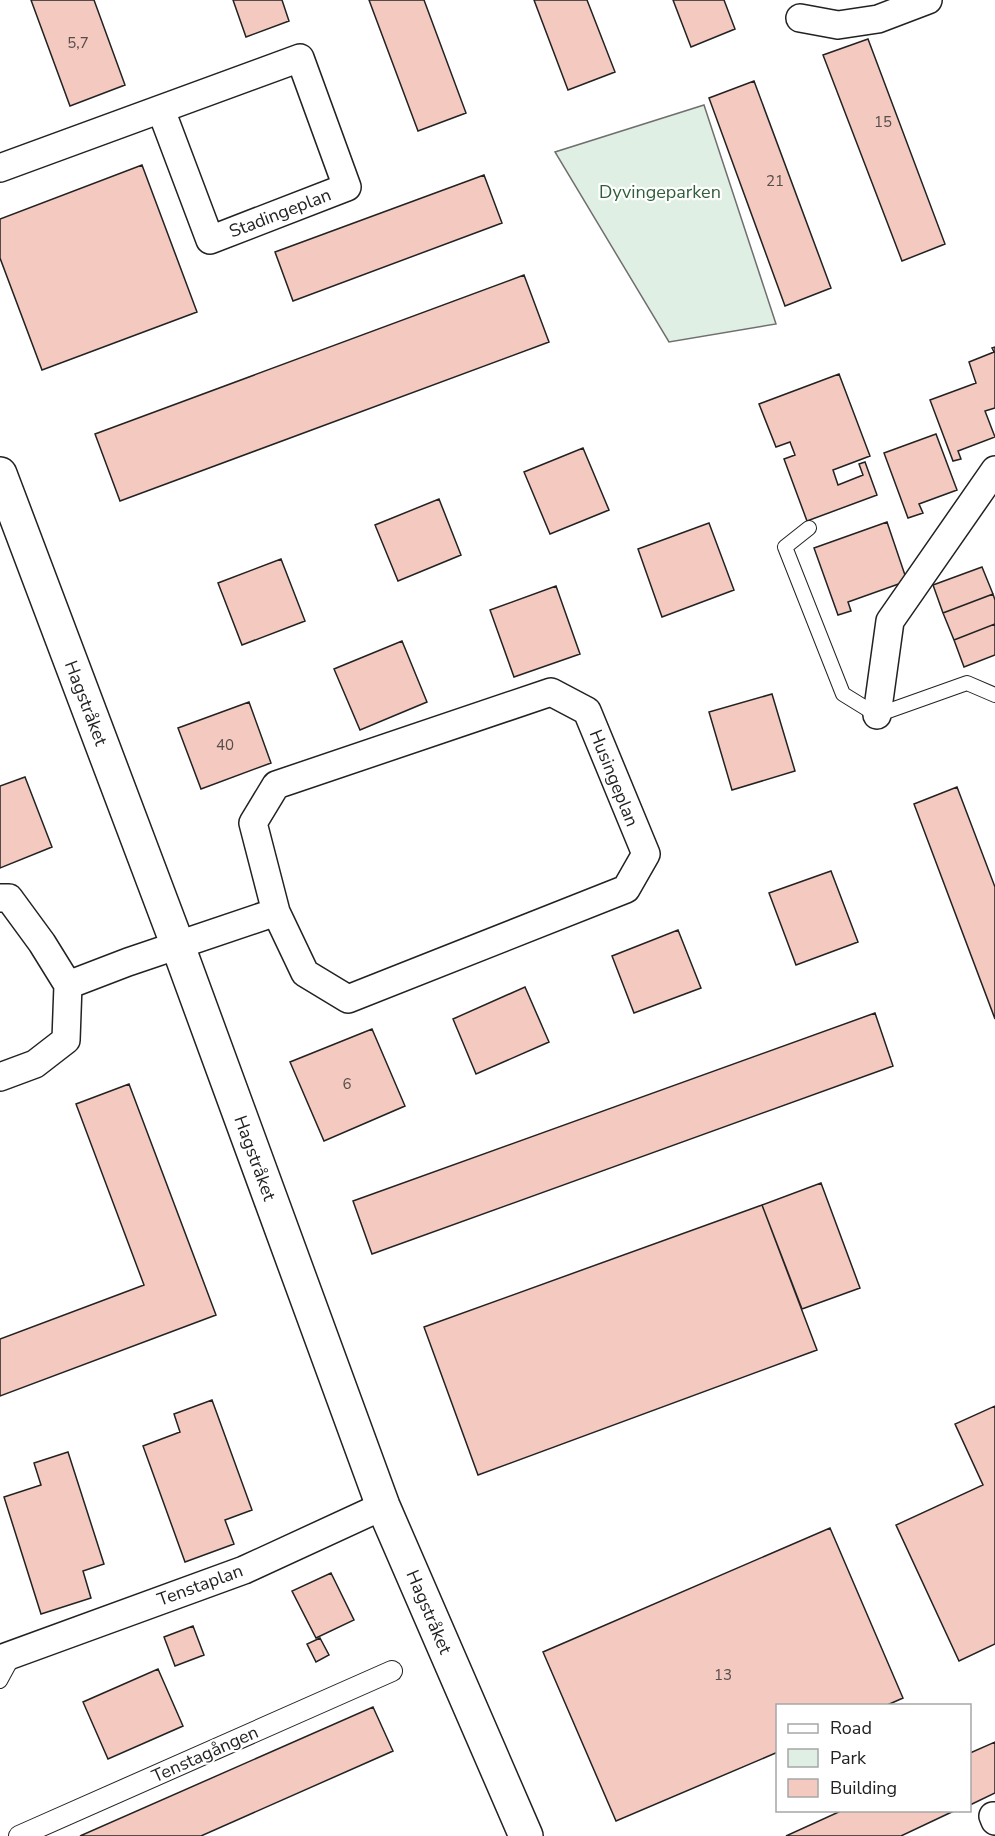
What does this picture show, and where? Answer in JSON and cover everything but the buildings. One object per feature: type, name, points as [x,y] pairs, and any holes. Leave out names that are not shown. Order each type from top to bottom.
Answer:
[{"type":"street","points":[[800,18],[838,25],[868,21],[928,0]]},
{"type":"street","name":"Stadingeplan","points":[[0,168],[300,58],[347,187],[210,240],[161,110]]},
{"type":"street","points":[[877,715],[890,621],[995,470]]},
{"type":"street","name":"Hagstråket","points":[[0,474],[383,1506],[526,1836]]},
{"type":"street","name":"Husingeplan","points":[[551,692],[587,711],[646,854],[627,889],[348,999],[304,973],[276,912],[253,823],[276,785],[551,692]]},
{"type":"street","points":[[0,898],[9,898],[42,943],[68,985],[66,1040],[35,1064],[0,1077]]},
{"type":"street","points":[[68,985],[128,962],[276,912]]},
{"type":"street","name":"Tenstaplan","points":[[7,1657],[244,1570],[383,1506]]},
{"type":"street","name":"Tenstagången","points":[[19,1836],[392,1671]]},
{"type":"lane","points":[[809,528],[785,547],[843,694],[877,715],[967,683],[995,695]]},
{"type":"lane","name":"Tenstaplan","points":[[0,1682],[7,1657]]},
{"type":"green space","name":"Dyvingeparken","points":[[704,105],[776,324],[669,342],[555,152]]}]
